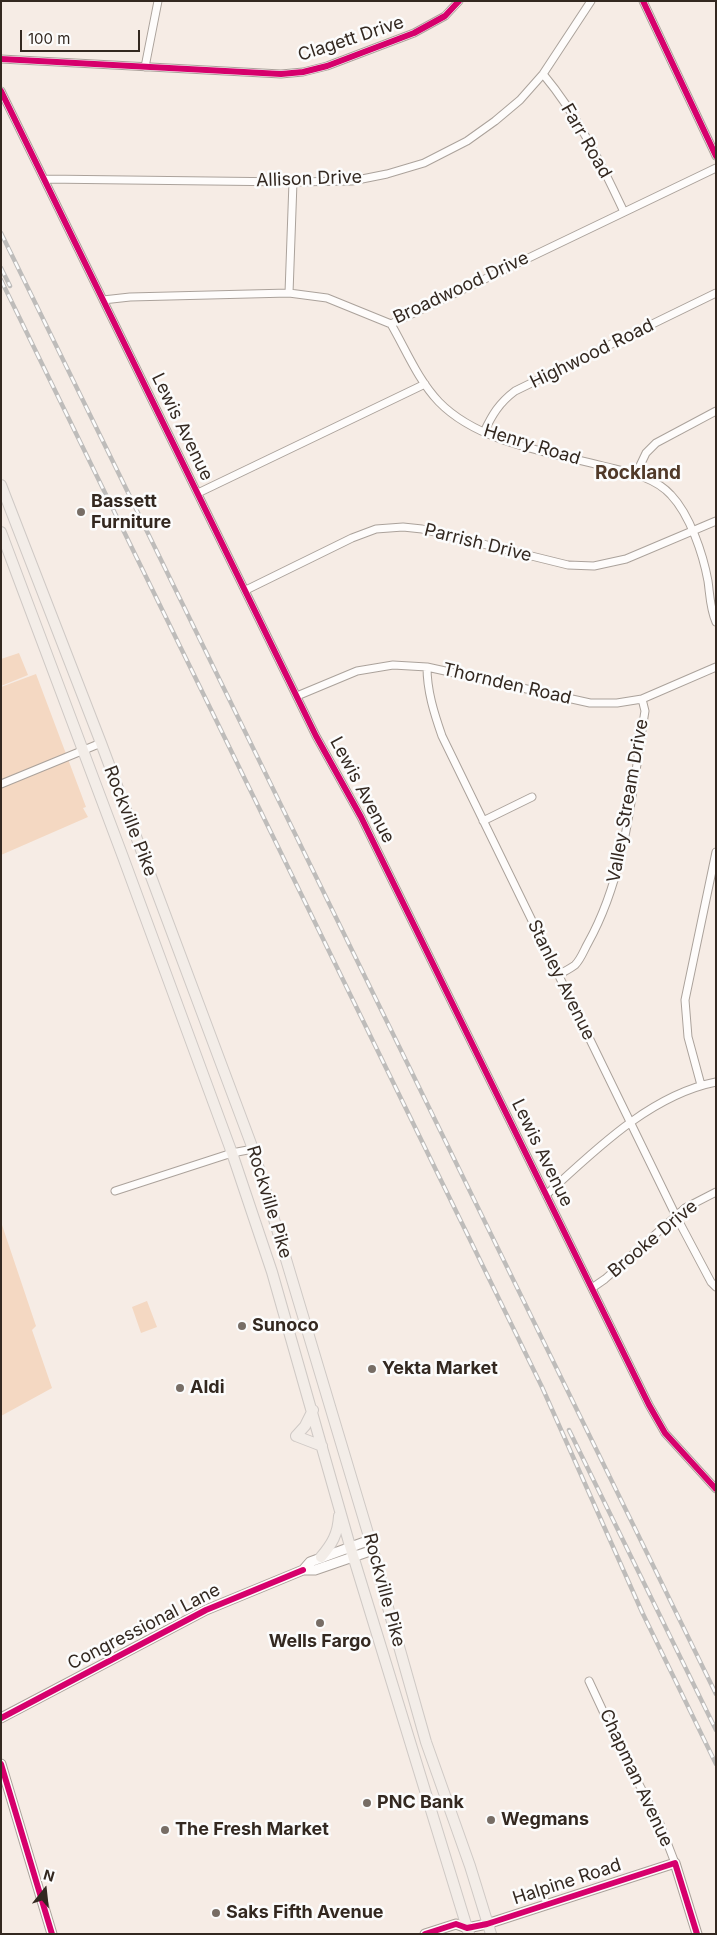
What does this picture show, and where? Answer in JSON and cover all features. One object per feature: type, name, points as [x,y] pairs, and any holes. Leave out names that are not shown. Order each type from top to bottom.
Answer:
[{"type":"main road","name":"Rockville Pike","points":[[1,485],[6,509],[101,744],[253,1149],[372,1545],[426,1742],[470,1866],[489,1929]]},
{"type":"main road","name":"Rockville Pike","points":[[1,532],[232,1153],[272,1272],[313,1410],[350,1546],[466,1932]]},
{"type":"main road","points":[[39,633],[55,628]]},
{"type":"main road","points":[[313,1410],[306,1426],[296,1436],[322,1446]]},
{"type":"main road","points":[[321,1557],[330,1546],[338,1530],[340,1508]]},
{"type":"street","points":[[145,67],[158,1]]},
{"type":"street","name":"Clagett Drive","points":[[1,59],[281,74],[303,72],[327,66],[414,34],[445,16],[459,1]]},
{"type":"street","name":"Allison Drive","points":[[44,179],[352,181],[387,174],[424,162],[467,141],[495,122],[520,100],[544,74],[591,1]]},
{"type":"street","points":[[643,1],[716,156]]},
{"type":"street","name":"Farr Road","points":[[544,74],[597,153],[624,212]]},
{"type":"street","name":"Lewis Avenue","points":[[1,91],[316,736],[361,817],[648,1405],[665,1433],[716,1489]]},
{"type":"street","name":"Broadwood Drive","points":[[103,300],[130,297],[288,293],[327,298],[391,324],[716,168]]},
{"type":"street","points":[[288,293],[293,182]]},
{"type":"street","name":"Highwood Road","points":[[484,432],[495,409],[514,391],[716,293]]},
{"type":"street","name":"Henry Road","points":[[391,324],[425,384],[438,401],[463,422],[511,442],[636,474],[656,483],[671,495],[682,510],[703,558],[712,613],[716,622]]},
{"type":"street","points":[[198,493],[425,384]]},
{"type":"street","points":[[636,474],[646,453],[656,443],[716,411]]},
{"type":"street","name":"Parrish Drive","points":[[246,590],[352,538],[376,530],[403,527],[422,528],[568,565],[594,566],[626,559],[716,521]]},
{"type":"street","name":"Thornden Road","points":[[297,696],[357,671],[393,665],[427,666],[590,703],[617,703],[642,699],[716,667]]},
{"type":"street","name":"Stanley Avenue","points":[[427,666],[429,691],[442,736],[676,1216],[711,1282],[716,1287]]},
{"type":"street","name":"Valley Stream Drive","points":[[558,975],[574,966],[578,961],[597,928],[612,892],[618,872],[645,711],[642,699]]},
{"type":"street","points":[[1,784],[101,744]]},
{"type":"street","points":[[483,821],[532,797]]},
{"type":"street","points":[[701,1085],[688,1037],[685,1000],[716,855]]},
{"type":"street","points":[[546,1195],[607,1139],[630,1122],[657,1106],[701,1085],[716,1082]]},
{"type":"street","points":[[115,1191],[232,1153],[253,1149]]},
{"type":"street","name":"Brooke Drive","points":[[592,1288],[605,1279],[685,1208],[716,1192]]},
{"type":"street","name":"Congressional Lane","points":[[303,1570],[310,1562],[350,1546],[372,1545]]},
{"type":"street","name":"Congressional Lane","points":[[1,1718],[206,1610],[303,1570],[315,1570],[353,1556],[372,1545]]},
{"type":"street","name":"Chapman Avenue","points":[[590,1681],[623,1754],[660,1824],[675,1863],[697,1934]]},
{"type":"street","points":[[1,1764],[52,1934]]},
{"type":"street","name":"Halpine Road","points":[[425,1934],[456,1924],[466,1932],[489,1929],[675,1863]]},
{"type":"shaded area","points":[[19,653],[28,675],[1,686],[1,659]]},
{"type":"shaded area","points":[[36,674],[86,807],[83,808],[88,817],[1,855],[1,687]]},
{"type":"shaded area","points":[[1,1222],[36,1326],[32,1330],[52,1388],[1,1416]]},
{"type":"shaded area","points":[[147,1301],[157,1327],[141,1333],[132,1307]]},
{"type":"railway","points":[[1,233],[716,1694]]},
{"type":"railway","points":[[1,268],[10,286]]},
{"type":"railway","points":[[1,280],[542,1387],[642,1612],[716,1764]]},
{"type":"railway","points":[[569,1430],[716,1730]]},
{"type":"cycle path","points":[[1,59],[281,74],[303,72],[327,66],[414,33],[445,16],[459,1]]},
{"type":"cycle path","points":[[643,1],[716,156]]},
{"type":"cycle path","points":[[1,91],[316,736],[361,817],[649,1405],[665,1433],[716,1489]]},
{"type":"cycle path","points":[[1,1718],[206,1610],[303,1570]]},
{"type":"cycle path","points":[[1,1764],[52,1934]]},
{"type":"cycle path","points":[[425,1934],[456,1924],[467,1928],[487,1924],[675,1863],[697,1934]]},
{"type":"place","name":"Bassett Furniture","points":[[81,512]]},
{"type":"place","name":"Sunoco","points":[[242,1326]]},
{"type":"place","name":"Yekta Market","points":[[372,1369]]},
{"type":"place","name":"Aldi","points":[[180,1388]]},
{"type":"place","name":"Wells Fargo","points":[[320,1623]]},
{"type":"place","name":"PNC Bank","points":[[367,1803]]},
{"type":"place","name":"Wegmans","points":[[491,1820]]},
{"type":"place","name":"The Fresh Market","points":[[165,1830]]},
{"type":"place","name":"Saks Fifth Avenue","points":[[216,1913]]},
{"type":"district","name":"Rockland","points":[[638,473]]}]
